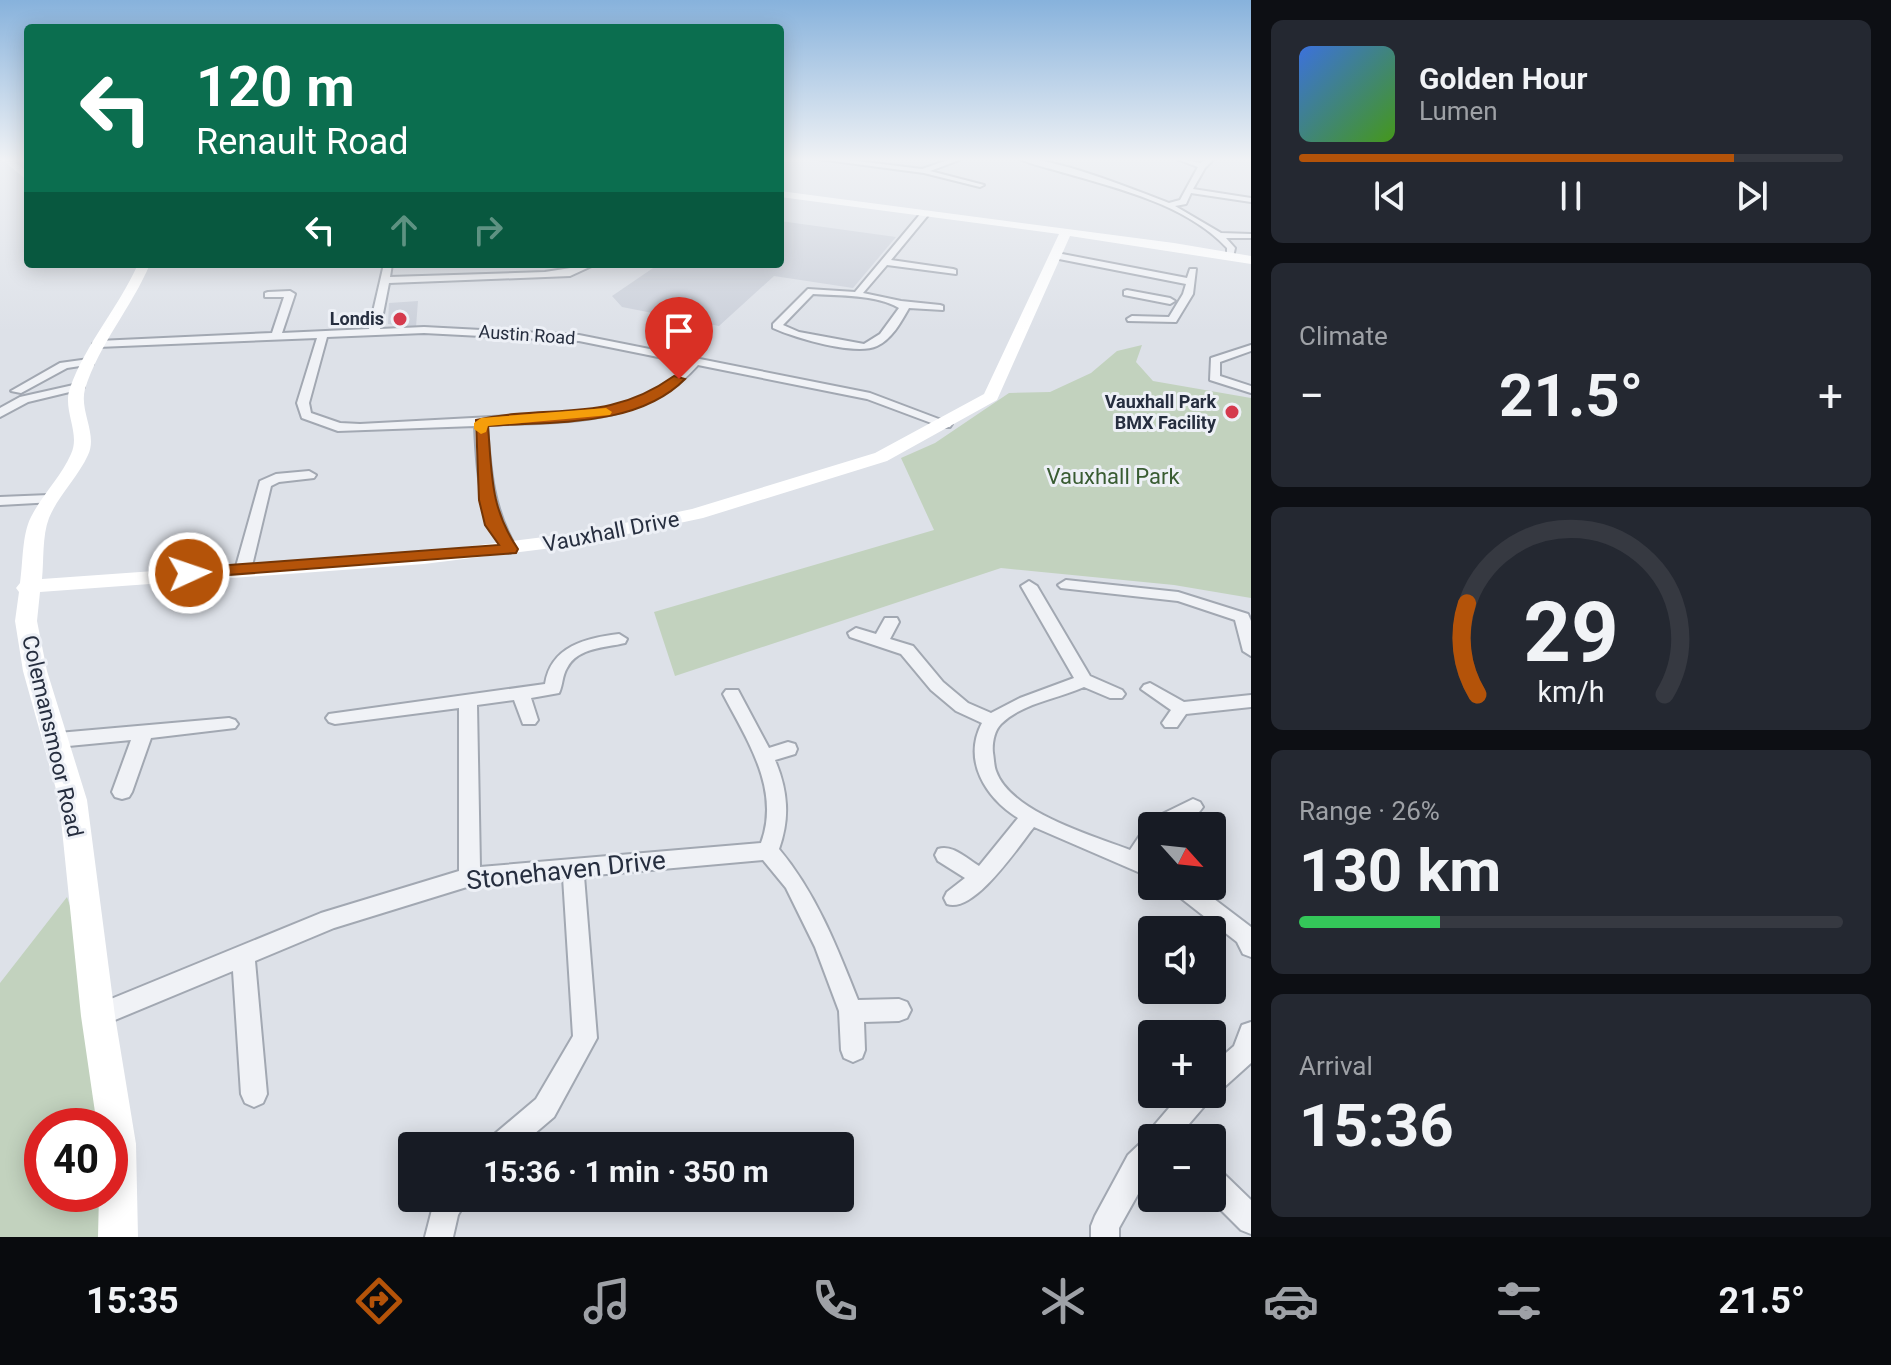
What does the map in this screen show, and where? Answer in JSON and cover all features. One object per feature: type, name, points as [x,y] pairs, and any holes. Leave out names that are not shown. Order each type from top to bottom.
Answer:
[{"type":"street","points":[[857,295],[924,216]]},
{"type":"street","points":[[939,216],[1251,260]]},
{"type":"street","points":[[1184,216],[1220,235],[1231,248],[1230,255]]},
{"type":"street","name":"Vauxhall Drive","points":[[27,588],[69,581],[510,549],[696,514],[881,457],[981,404],[998,387],[1066,232]]},
{"type":"street","points":[[1220,235],[1251,236]]},
{"type":"street","points":[[1057,256],[1191,282]]},
{"type":"street","points":[[885,262],[928,272],[953,272]]},
{"type":"street","name":"Colemansmoor Road","points":[[118,1237],[118,1144],[98,1016],[75,814],[58,740],[35,671],[26,621],[27,588],[39,519],[80,454],[83,441],[75,400],[78,387],[98,344],[142,268]]},
{"type":"street","points":[[374,331],[388,268]]},
{"type":"street","points":[[386,280],[545,275],[570,273],[582,268]]},
{"type":"street","points":[[1141,323],[1172,320],[1188,294],[1193,271]]},
{"type":"street","points":[[1143,294],[1148,276]]},
{"type":"street","points":[[902,304],[904,307],[892,329],[876,344],[865,347],[796,335],[777,326],[811,291],[940,308]]},
{"type":"street","points":[[1127,293],[1170,301]]},
{"type":"street","points":[[268,295],[290,294],[276,336]]},
{"type":"street","name":"Austin Road","points":[[98,344],[374,331],[458,330],[565,337],[870,396],[946,424]]},
{"type":"street","points":[[323,334],[303,403],[306,415],[338,427],[481,423],[615,411],[653,397],[679,379],[696,360]]},
{"type":"street","points":[[1251,348],[1215,360],[1212,370],[1214,378],[1221,383],[1251,390]]},
{"type":"street","points":[[17,391],[64,365],[89,362]]},
{"type":"street","points":[[0,413],[24,399],[78,387]]},
{"type":"street","points":[[481,423],[486,500],[493,525],[510,549]]},
{"type":"street","points":[[243,570],[265,484],[276,478],[309,475]]},
{"type":"street","points":[[0,501],[49,499]]},
{"type":"street","points":[[1066,585],[1190,597],[1247,617],[1251,651]]},
{"type":"street","points":[[1029,586],[1084,680],[1116,694]]},
{"type":"street","points":[[880,641],[891,622]]},
{"type":"street","points":[[856,633],[907,650],[937,686],[962,707],[993,721]]},
{"type":"street","points":[[335,718],[553,689],[554,673],[567,653],[591,643],[619,639]]},
{"type":"street","points":[[1084,680],[1030,700],[993,721],[984,740],[982,763],[996,791],[1030,818],[1138,862]]},
{"type":"street","points":[[1150,689],[1176,716],[1251,701]]},
{"type":"street","points":[[521,694],[529,720]]},
{"type":"street","points":[[732,694],[777,788],[778,833],[768,851],[794,882],[851,1011],[853,1050]]},
{"type":"street","points":[[468,700],[470,877]]},
{"type":"street","points":[[58,740],[229,724]]},
{"type":"street","points":[[122,792],[143,733]]},
{"type":"street","points":[[764,757],[788,749]]},
{"type":"street","points":[[1184,812],[1193,807]]},
{"type":"street","points":[[955,898],[981,878],[1030,818]]},
{"type":"street","name":"Stonehaven Drive","points":[[98,1016],[329,920],[470,877],[768,851]]},
{"type":"street","points":[[945,855],[981,878]]},
{"type":"street","points":[[517,1132],[545,1108],[585,1038],[573,868]]},
{"type":"street","points":[[1199,900],[1245,935],[1251,947]]},
{"type":"street","points":[[243,957],[254,1094]]},
{"type":"street","points":[[851,1011],[899,1010]]},
{"type":"street","points":[[1226,1069],[1243,1054],[1251,1033]]},
{"type":"street","points":[[1173,1124],[1186,1108]]},
{"type":"street","points":[[1105,1237],[1105,1226],[1138,1165]]},
{"type":"street","points":[[1226,1196],[1251,1220]]},
{"type":"street","points":[[439,1237],[444,1212]]},
{"type":"shaded area","points":[[784,222],[896,237],[853,288],[774,276],[719,326],[622,307],[612,296],[653,268],[784,268]]},
{"type":"shaded area","points":[[418,301],[416,327],[388,324],[389,303]]},
{"type":"green space","name":"Vauxhall Park","points":[[1142,345],[1136,362],[1153,381],[1251,398],[1251,598],[1174,585],[1001,568],[675,676],[654,612],[934,530],[901,458],[935,443],[1009,393],[1050,392],[1091,373],[1117,351]]},
{"type":"green space","points":[[67,897],[76,923],[99,1108],[24,1108],[24,1212],[105,1212],[104,1237],[0,1237],[0,983]]},
{"type":"slow traffic","points":[[481,429],[481,423],[606,412]]},
{"type":"place","name":"Londis","points":[[400,319]]},
{"type":"place","name":"Vauxhall Park BMX Facility","points":[[1232,412]]},
{"type":"route","points":[[189,573],[424,558],[510,549],[493,525],[486,500],[481,423],[615,411],[653,397],[679,379]]}]
